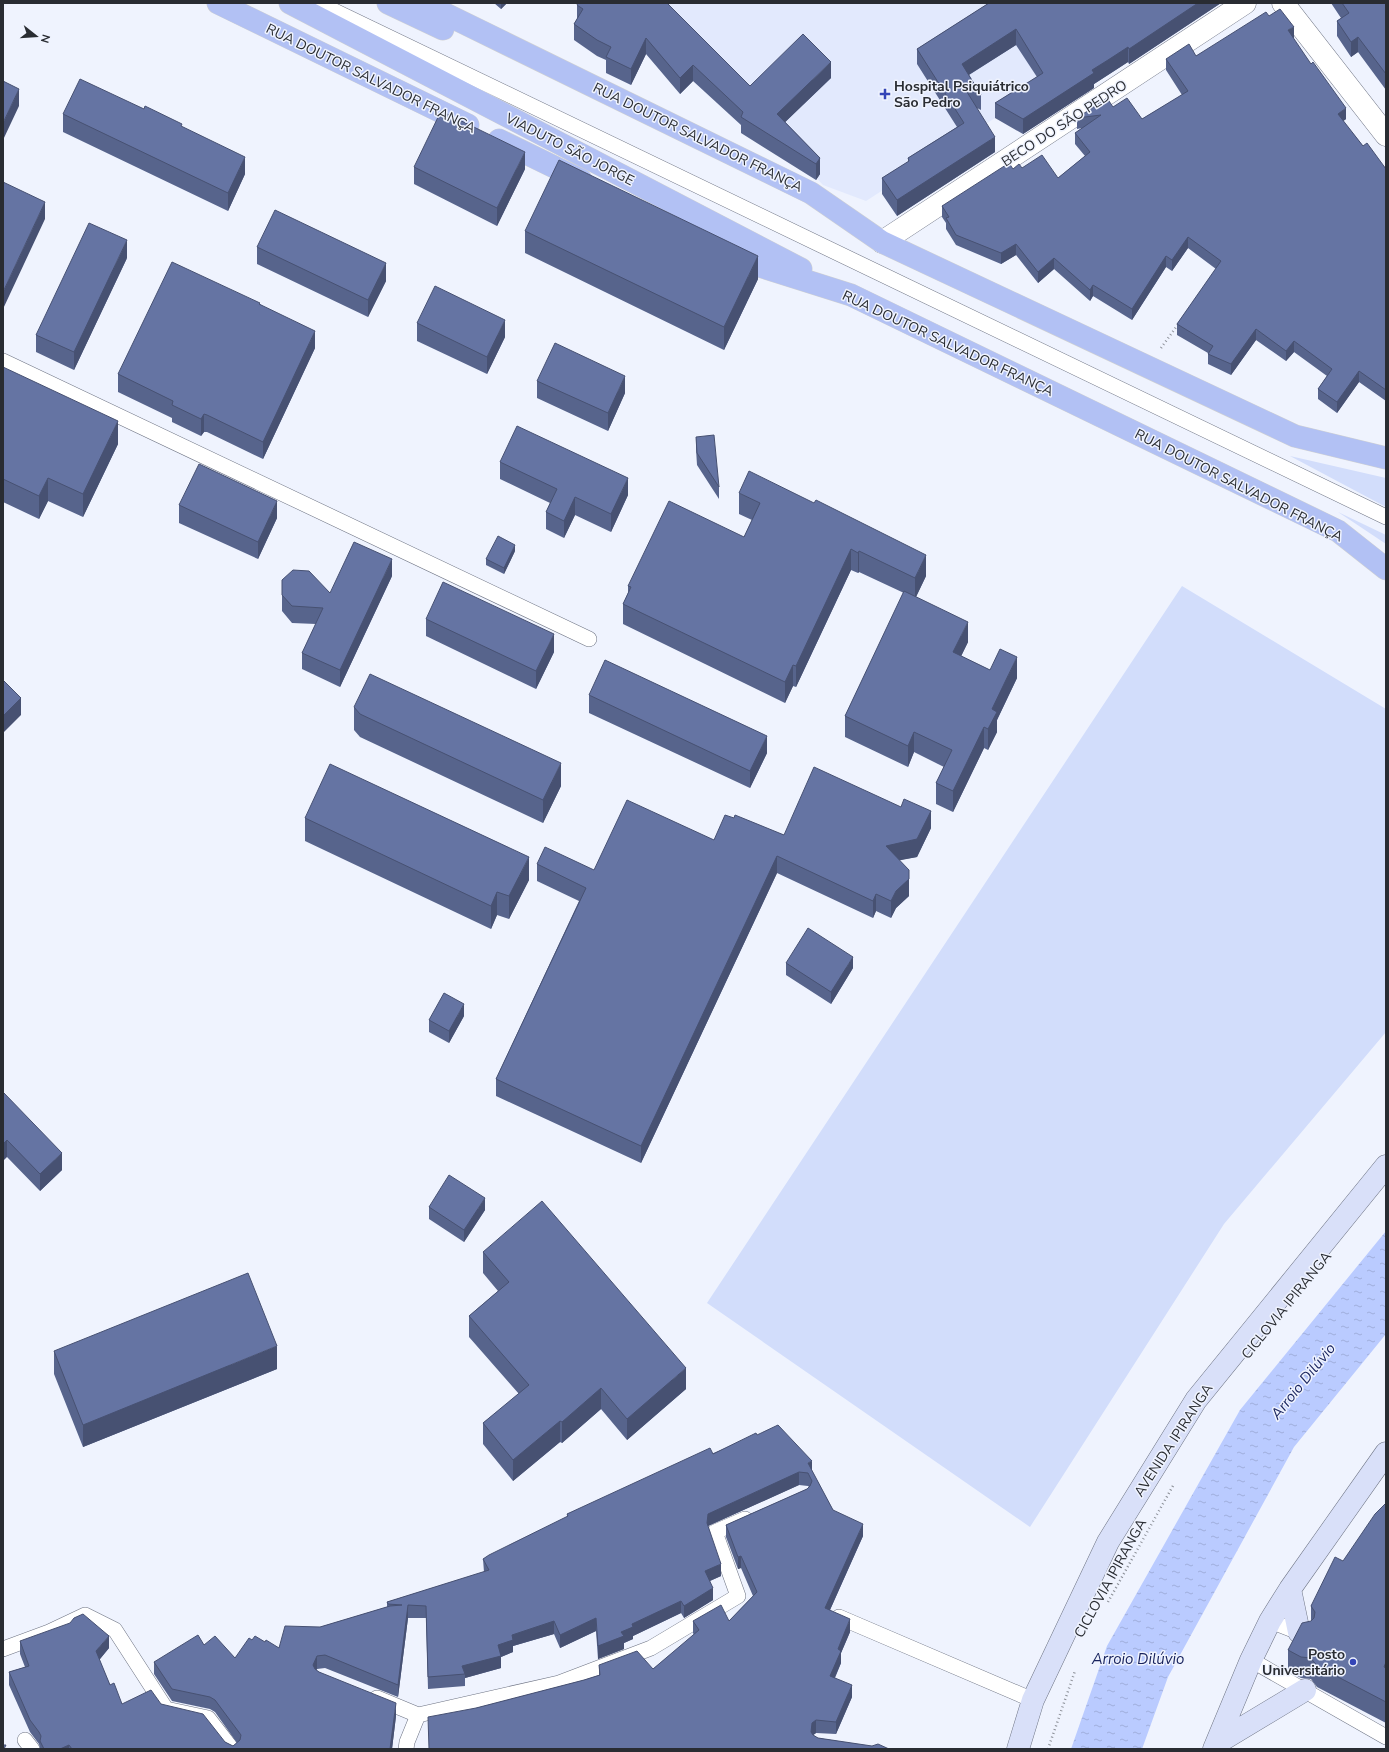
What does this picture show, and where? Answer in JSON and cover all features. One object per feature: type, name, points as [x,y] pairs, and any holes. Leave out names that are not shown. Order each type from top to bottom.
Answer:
[{"type":"main road","name":"RUA DOUTOR SALVADOR FRANÇA","points":[[218,3],[598,188]]},
{"type":"main road","name":"VIADUTO SÃO JORGE","points":[[290,3],[851,295]]},
{"type":"main road","points":[[388,3],[882,242]]},
{"type":"main road","name":"RUA DOUTOR SALVADOR FRANÇA","points":[[423,3],[811,193],[882,242],[1295,436],[1386,458]]},
{"type":"main road","name":"RUA DOUTOR SALVADOR FRANÇA","points":[[684,230],[756,265],[851,295],[1338,531],[1386,569]]},
{"type":"main road","name":"AVENIDA IPIRANGA","points":[[1018,1749],[1033,1700],[1108,1542],[1196,1400],[1386,1166]]},
{"type":"main road","points":[[1216,1746],[1270,1621],[1290,1589],[1386,1453]]},
{"type":"main road","points":[[1290,1589],[1303,1634]]},
{"type":"main road","points":[[1216,1746],[1305,1690]]},
{"type":"street","name":"BECO DO SÃO PEDRO","points":[[882,242],[1245,3]]},
{"type":"street","points":[[1283,3],[1386,135]]},
{"type":"lane","name":"VIADUTO SÃO JORGE","points":[[318,3],[1386,517]]},
{"type":"lane","points":[[3,361],[589,639]]},
{"type":"lane","points":[[363,1693],[418,1715],[559,1683],[651,1648],[738,1596],[715,1532],[756,1514]]},
{"type":"lane","points":[[3,1649],[50,1632],[86,1615],[115,1630],[166,1709],[208,1718],[232,1749]]},
{"type":"lane","points":[[839,1617],[1033,1700]]},
{"type":"lane","points":[[1270,1621],[1303,1634]]},
{"type":"lane","points":[[1252,1660],[1386,1737]]},
{"type":"lane","points":[[406,1749],[407,1742],[418,1715]]},
{"type":"path","points":[[1148,367],[1179,322]]},
{"type":"path","name":"CICLOVIA IPIRANGA","points":[[1107,1604],[1176,1480]]},
{"type":"path","points":[[1048,1749],[1076,1667]]},
{"type":"shaded area","name":"Hospital Psiquiátrico São Pedro","points":[[653,3],[1174,3],[866,201],[823,185]]},
{"type":"shaded area","points":[[1290,456],[1386,478],[1386,507]]},
{"type":"shaded area","points":[[1338,512],[1386,535],[1386,544]]},
{"type":"shaded area","points":[[1182,586],[1386,709],[1386,1032],[1224,1224],[1030,1527],[707,1303]]},
{"type":"water","name":"Arroio Dilúvio","points":[[1386,1231],[1386,1334],[1294,1447],[1168,1677],[1142,1749],[1071,1749],[1107,1646],[1240,1410]]},
{"type":"building","points":[[578,3],[667,3],[750,86],[803,34],[831,62],[777,114],[820,158],[816,164],[741,117],[743,112],[693,65],[680,78],[646,38],[631,69],[606,57],[611,47],[597,40],[574,24],[583,9],[577,5]]},
{"type":"building","points":[[989,3],[1198,3],[1129,49],[1128,47],[1092,70],[1094,73],[1023,119],[995,103],[1043,73],[1016,29],[962,64],[981,95],[962,84],[995,137],[897,200],[882,178],[909,161],[908,158],[964,123],[917,49]]},
{"type":"building","points":[[1342,3],[1386,3],[1386,74],[1358,37],[1351,42],[1337,21],[1349,13]]},
{"type":"building","points":[[1280,9],[1294,27],[1288,30],[1311,64],[1313,62],[1346,108],[1338,114],[1363,146],[1367,143],[1386,169],[1386,390],[1359,371],[1337,402],[1318,389],[1332,369],[1294,341],[1286,351],[1256,329],[1231,364],[1208,354],[1213,346],[1177,324],[1221,261],[1188,237],[1172,260],[1166,256],[1132,309],[1093,285],[1090,290],[1054,258],[1038,272],[1016,244],[1001,253],[956,235],[946,218],[949,217],[942,206],[1009,163],[1013,169],[1019,164],[1022,168],[1042,155],[1058,178],[1090,152],[1075,133],[1101,115],[1077,118],[1107,98],[1113,107],[1127,98],[1142,119],[1188,91],[1166,59],[1189,44],[1196,56],[1266,12],[1269,16]]},
{"type":"building","points":[[80,79],[144,109],[145,106],[182,124],[181,126],[245,157],[228,193],[63,114]]},
{"type":"building","points":[[3,81],[19,89],[3,123]]},
{"type":"building","points":[[441,111],[525,152],[497,208],[414,167]]},
{"type":"building","points":[[559,160],[758,256],[724,327],[525,231]]},
{"type":"building","points":[[3,182],[45,202],[3,292]]},
{"type":"building","points":[[275,210],[386,263],[368,300],[257,247]]},
{"type":"building","points":[[89,223],[127,240],[74,352],[36,335]]},
{"type":"building","points":[[172,262],[260,303],[259,304],[315,331],[263,442],[207,415],[204,414],[201,419],[172,405],[173,401],[118,374]]},
{"type":"building","points":[[435,286],[505,320],[487,357],[417,323]]},
{"type":"building","points":[[555,343],[625,376],[608,413],[537,381]]},
{"type":"building","points":[[3,367],[118,421],[83,494],[48,478],[39,496],[3,479]]},
{"type":"building","points":[[517,426],[628,478],[611,514],[575,497],[564,521],[546,512],[557,489],[500,462]]},
{"type":"building","points":[[714,435],[719,487],[697,453],[696,437]]},
{"type":"building","points":[[199,464],[277,501],[258,542],[179,505]]},
{"type":"building","points":[[749,471],[814,503],[816,500],[926,555],[915,578],[859,551],[858,553],[851,549],[796,666],[793,665],[785,682],[623,604],[631,587],[628,586],[669,501],[744,537],[760,503],[739,493]]},
{"type":"building","points":[[498,536],[515,545],[504,568],[486,559]]},
{"type":"building","points":[[354,542],[392,559],[340,670],[302,653],[323,608],[292,606],[282,595],[282,580],[293,570],[309,571],[330,593]]},
{"type":"building","points":[[443,582],[554,634],[536,671],[426,619]]},
{"type":"building","points":[[904,591],[968,622],[953,652],[990,670],[1000,649],[1017,657],[992,709],[997,712],[988,729],[984,727],[953,791],[936,783],[952,750],[914,732],[908,746],[845,716]]},
{"type":"building","points":[[605,660],[767,736],[750,771],[589,695]]},
{"type":"building","points":[[370,674],[561,763],[543,800],[360,714],[354,707]]},
{"type":"building","points":[[3,680],[21,698],[3,716]]},
{"type":"building","points":[[330,764],[529,857],[509,896],[497,892],[491,906],[305,818]]},
{"type":"building","points":[[814,767],[901,807],[904,799],[931,811],[917,839],[886,846],[909,870],[909,879],[896,891],[891,901],[876,894],[873,901],[777,856],[641,1146],[496,1079],[586,888],[537,864],[545,847],[594,870],[627,800],[714,840],[725,815],[734,818],[735,815],[784,835]]},
{"type":"building","points":[[808,928],[853,957],[831,992],[786,963]]},
{"type":"building","points":[[444,993],[464,1004],[449,1031],[429,1020]]},
{"type":"building","points":[[3,1092],[62,1153],[40,1174],[7,1140],[3,1144]]},
{"type":"building","points":[[449,1175],[485,1198],[464,1230],[429,1207]]},
{"type":"building","points":[[542,1201],[686,1368],[627,1419],[601,1388],[562,1422],[560,1421],[513,1460],[483,1423],[529,1385],[469,1316],[509,1282],[483,1252]]},
{"type":"building","points":[[248,1273],[277,1346],[83,1425],[54,1351]]},
{"type":"building","points":[[778,1425],[812,1461],[808,1463],[833,1510],[863,1524],[825,1608],[850,1619],[838,1649],[841,1651],[830,1676],[852,1685],[836,1722],[816,1720],[812,1723],[811,1732],[818,1738],[872,1746],[878,1744],[889,1749],[429,1749],[428,1717],[476,1708],[600,1675],[599,1665],[637,1651],[653,1669],[699,1630],[693,1621],[721,1605],[729,1621],[757,1592],[741,1556],[738,1557],[726,1525],[807,1489],[812,1481],[808,1473],[799,1472],[708,1514],[707,1523],[721,1564],[705,1571],[713,1588],[684,1606],[681,1601],[632,1624],[633,1627],[621,1632],[624,1636],[598,1646],[596,1618],[560,1635],[554,1621],[512,1635],[513,1640],[498,1645],[501,1656],[462,1666],[465,1674],[428,1677],[426,1606],[408,1605],[398,1685],[325,1655],[317,1656],[313,1665],[319,1672],[396,1703],[390,1749],[72,1749],[69,1745],[60,1749],[44,1749],[40,1741],[41,1736],[30,1720],[9,1672],[29,1666],[20,1641],[70,1623],[74,1618],[83,1614],[109,1636],[96,1651],[110,1685],[114,1683],[122,1704],[151,1690],[161,1704],[203,1714],[225,1742],[233,1746],[240,1740],[241,1735],[215,1700],[210,1697],[172,1689],[154,1662],[198,1635],[204,1645],[215,1636],[235,1658],[249,1638],[252,1640],[255,1636],[265,1642],[266,1640],[279,1648],[285,1626],[320,1627],[390,1606],[402,1605],[388,1604],[387,1602],[489,1570],[483,1559],[568,1516],[567,1514],[710,1448],[713,1454],[756,1433],[757,1435]]},
{"type":"building","points":[[1386,1503],[1386,1662],[1384,1667],[1386,1668],[1386,1702],[1317,1666],[1311,1658],[1301,1657],[1288,1650],[1302,1623],[1311,1621],[1314,1618],[1315,1612],[1311,1606],[1335,1557],[1343,1561],[1375,1514]]},
{"type":"place","name":"Hospital Psiquiátrico São Pedro","points":[[885,94]]},
{"type":"place","name":"Posto Universitário","points":[[1353,1662]]}]
